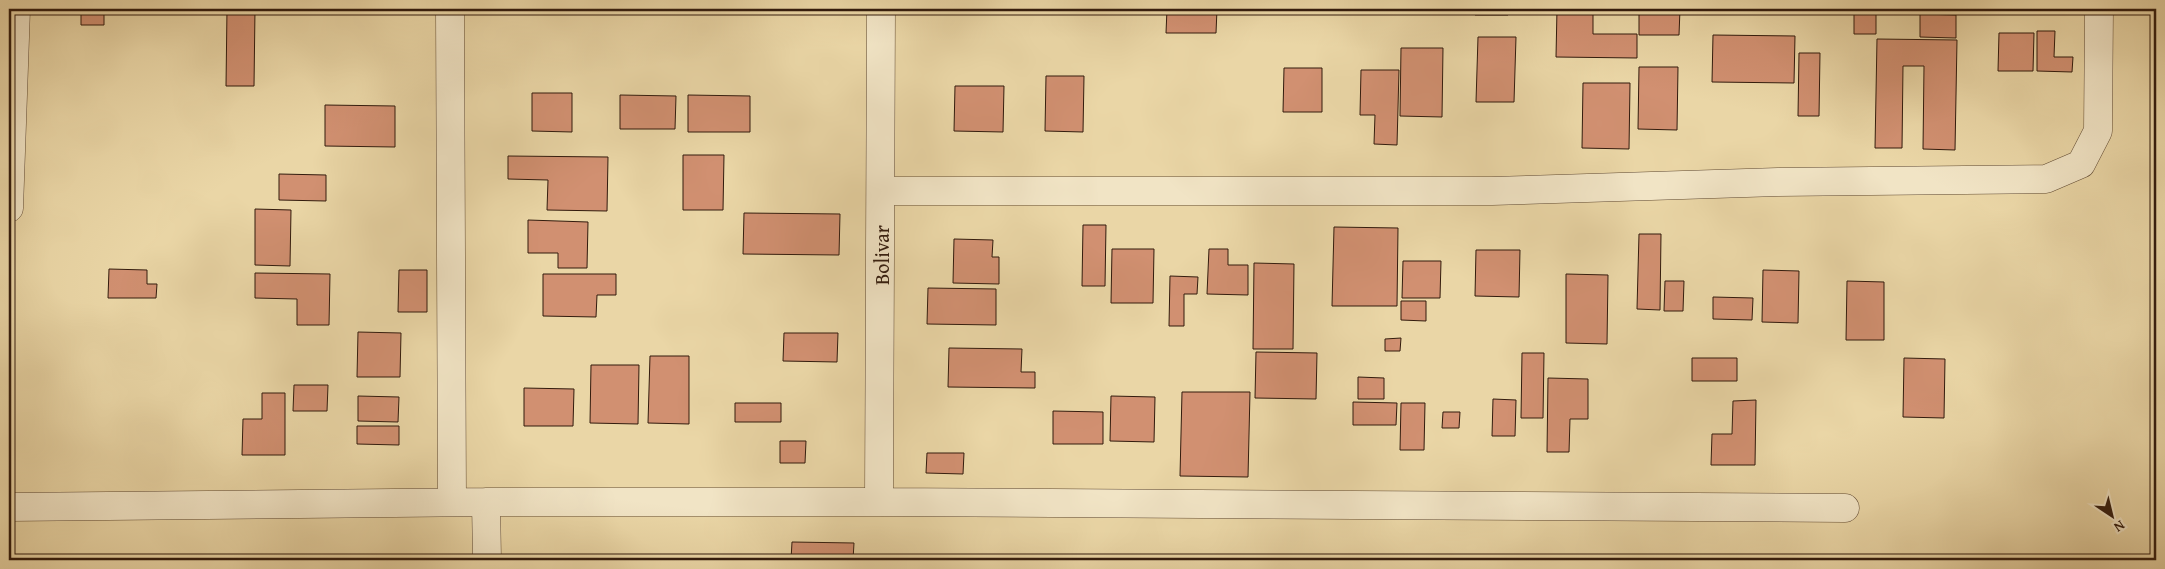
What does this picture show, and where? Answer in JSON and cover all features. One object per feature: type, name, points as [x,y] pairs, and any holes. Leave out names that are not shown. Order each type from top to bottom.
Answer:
[{"type":"street","points":[[9,208],[16,9]]},
{"type":"street","points":[[450,9],[452,502]]},
{"type":"street","name":"Bolivar","points":[[879,502],[882,9]]},
{"type":"street","points":[[882,191],[1492,191],[1778,182],[2046,179],[2081,164],[2098,131],[2099,9]]},
{"type":"street","points":[[9,507],[452,502],[879,502],[1844,508]]},
{"type":"street","points":[[486,502],[486,560]]},
{"type":"building","points":[[81,9],[104,9],[104,25],[81,25]]},
{"type":"building","points":[[227,9],[255,9],[254,86],[226,86]]},
{"type":"building","points":[[1090,9],[1134,9],[1134,13],[1090,12]]},
{"type":"building","points":[[1167,9],[1217,9],[1216,33],[1166,33]]},
{"type":"building","points":[[1475,9],[1508,9],[1508,15],[1475,15]]},
{"type":"building","points":[[1557,9],[1593,9],[1593,34],[1637,34],[1637,58],[1556,57]]},
{"type":"building","points":[[1639,9],[1680,9],[1679,35],[1639,35]]},
{"type":"building","points":[[1854,9],[1876,9],[1876,34],[1854,34]]},
{"type":"building","points":[[1920,14],[1956,15],[1956,38],[1920,37]]},
{"type":"building","points":[[2037,31],[2055,31],[2054,57],[2073,57],[2072,72],[2037,71]]},
{"type":"building","points":[[1999,33],[2034,33],[2033,71],[1998,71]]},
{"type":"building","points":[[1713,35],[1795,36],[1794,83],[1712,82]]},
{"type":"building","points":[[1478,37],[1516,37],[1514,102],[1476,102]]},
{"type":"building","points":[[1877,39],[1957,40],[1955,150],[1923,149],[1924,66],[1903,66],[1902,148],[1875,148]]},
{"type":"building","points":[[1401,48],[1443,48],[1442,117],[1400,116]]},
{"type":"building","points":[[1799,53],[1820,53],[1819,116],[1798,116]]},
{"type":"building","points":[[1639,67],[1678,67],[1677,130],[1638,129]]},
{"type":"building","points":[[1284,68],[1322,68],[1322,112],[1283,112]]},
{"type":"building","points":[[1361,70],[1399,70],[1397,145],[1374,144],[1375,115],[1360,115]]},
{"type":"building","points":[[1046,76],[1084,76],[1083,132],[1045,131]]},
{"type":"building","points":[[1583,83],[1630,83],[1629,149],[1582,148]]},
{"type":"building","points":[[955,86],[1004,86],[1003,132],[954,131]]},
{"type":"building","points":[[532,93],[572,93],[572,132],[532,131]]},
{"type":"building","points":[[620,95],[676,96],[675,129],[620,129]]},
{"type":"building","points":[[688,95],[750,96],[750,132],[688,132]]},
{"type":"building","points":[[325,105],[395,106],[395,147],[325,146]]},
{"type":"building","points":[[683,155],[724,155],[723,210],[683,210]]},
{"type":"building","points":[[508,156],[608,157],[607,211],[547,210],[548,180],[508,179]]},
{"type":"building","points":[[279,174],[326,175],[326,201],[279,200]]},
{"type":"building","points":[[255,209],[291,210],[290,266],[255,265]]},
{"type":"building","points":[[744,213],[840,214],[839,255],[743,254]]},
{"type":"building","points":[[528,220],[588,222],[587,268],[558,268],[558,253],[528,253]]},
{"type":"building","points":[[1083,225],[1106,225],[1105,286],[1082,286]]},
{"type":"building","points":[[1334,227],[1398,228],[1397,306],[1332,306]]},
{"type":"building","points":[[1639,234],[1661,234],[1660,310],[1637,309]]},
{"type":"building","points":[[954,239],[993,240],[992,257],[999,257],[999,284],[953,283]]},
{"type":"building","points":[[1112,249],[1154,249],[1153,303],[1111,303]]},
{"type":"building","points":[[1209,249],[1228,249],[1228,265],[1248,265],[1248,295],[1207,294]]},
{"type":"building","points":[[1476,250],[1520,250],[1519,297],[1475,296]]},
{"type":"building","points":[[1403,261],[1441,261],[1440,298],[1402,298]]},
{"type":"building","points":[[1254,263],[1294,264],[1293,349],[1253,349]]},
{"type":"building","points":[[109,269],[147,270],[147,284],[157,284],[156,298],[108,298]]},
{"type":"building","points":[[399,270],[427,270],[427,312],[398,312]]},
{"type":"building","points":[[1763,270],[1799,271],[1798,323],[1762,322]]},
{"type":"building","points":[[255,273],[330,274],[329,325],[297,325],[297,299],[255,298]]},
{"type":"building","points":[[543,274],[616,274],[616,295],[597,295],[596,317],[543,316]]},
{"type":"building","points":[[1566,274],[1608,275],[1607,344],[1566,343]]},
{"type":"building","points":[[1170,276],[1198,277],[1197,294],[1184,294],[1184,326],[1169,326]]},
{"type":"building","points":[[1665,281],[1684,281],[1683,311],[1664,311]]},
{"type":"building","points":[[1847,281],[1884,282],[1884,340],[1846,340]]},
{"type":"building","points":[[928,288],[996,289],[996,325],[927,324]]},
{"type":"building","points":[[1713,297],[1753,298],[1752,320],[1713,319]]},
{"type":"building","points":[[1401,301],[1426,301],[1426,321],[1401,320]]},
{"type":"building","points":[[358,332],[401,333],[400,377],[357,377]]},
{"type":"building","points":[[784,333],[838,333],[837,362],[783,361]]},
{"type":"building","points":[[1401,338],[1400,351],[1385,351],[1385,339]]},
{"type":"building","points":[[949,348],[1022,349],[1021,372],[1035,372],[1035,388],[948,387]]},
{"type":"building","points":[[1256,352],[1317,353],[1316,399],[1255,398]]},
{"type":"building","points":[[1522,353],[1544,353],[1543,418],[1521,418]]},
{"type":"building","points":[[650,356],[689,356],[689,424],[648,423]]},
{"type":"building","points":[[1692,358],[1737,358],[1737,381],[1692,381]]},
{"type":"building","points":[[1904,358],[1945,359],[1944,418],[1903,417]]},
{"type":"building","points":[[591,365],[639,365],[638,424],[590,423]]},
{"type":"building","points":[[1358,377],[1384,378],[1384,399],[1358,399]]},
{"type":"building","points":[[1548,378],[1588,379],[1588,419],[1570,419],[1569,452],[1547,452]]},
{"type":"building","points":[[294,385],[328,385],[327,411],[293,411]]},
{"type":"building","points":[[524,388],[574,389],[573,426],[524,426]]},
{"type":"building","points":[[1182,392],[1250,392],[1248,477],[1180,476]]},
{"type":"building","points":[[262,393],[285,393],[285,455],[242,455],[243,419],[262,419]]},
{"type":"building","points":[[358,396],[399,397],[398,422],[358,421]]},
{"type":"building","points":[[1111,396],[1155,397],[1154,442],[1110,441]]},
{"type":"building","points":[[1493,399],[1516,400],[1515,436],[1492,436]]},
{"type":"building","points":[[1756,400],[1755,465],[1711,465],[1712,434],[1732,434],[1733,401]]},
{"type":"building","points":[[1353,402],[1397,403],[1396,425],[1353,425]]},
{"type":"building","points":[[735,403],[781,403],[781,422],[735,422]]},
{"type":"building","points":[[1401,403],[1425,403],[1424,450],[1400,450]]},
{"type":"building","points":[[1053,411],[1103,412],[1103,444],[1053,444]]},
{"type":"building","points":[[1443,412],[1460,412],[1459,428],[1442,428]]},
{"type":"building","points":[[357,426],[399,426],[399,445],[357,444]]},
{"type":"building","points":[[780,441],[806,441],[805,463],[780,463]]},
{"type":"building","points":[[927,453],[964,453],[963,474],[926,473]]},
{"type":"building","points":[[792,542],[854,543],[853,560],[791,560]]},
{"type":"building","points":[[1081,557],[1100,557],[1100,560],[1080,560]]}]
